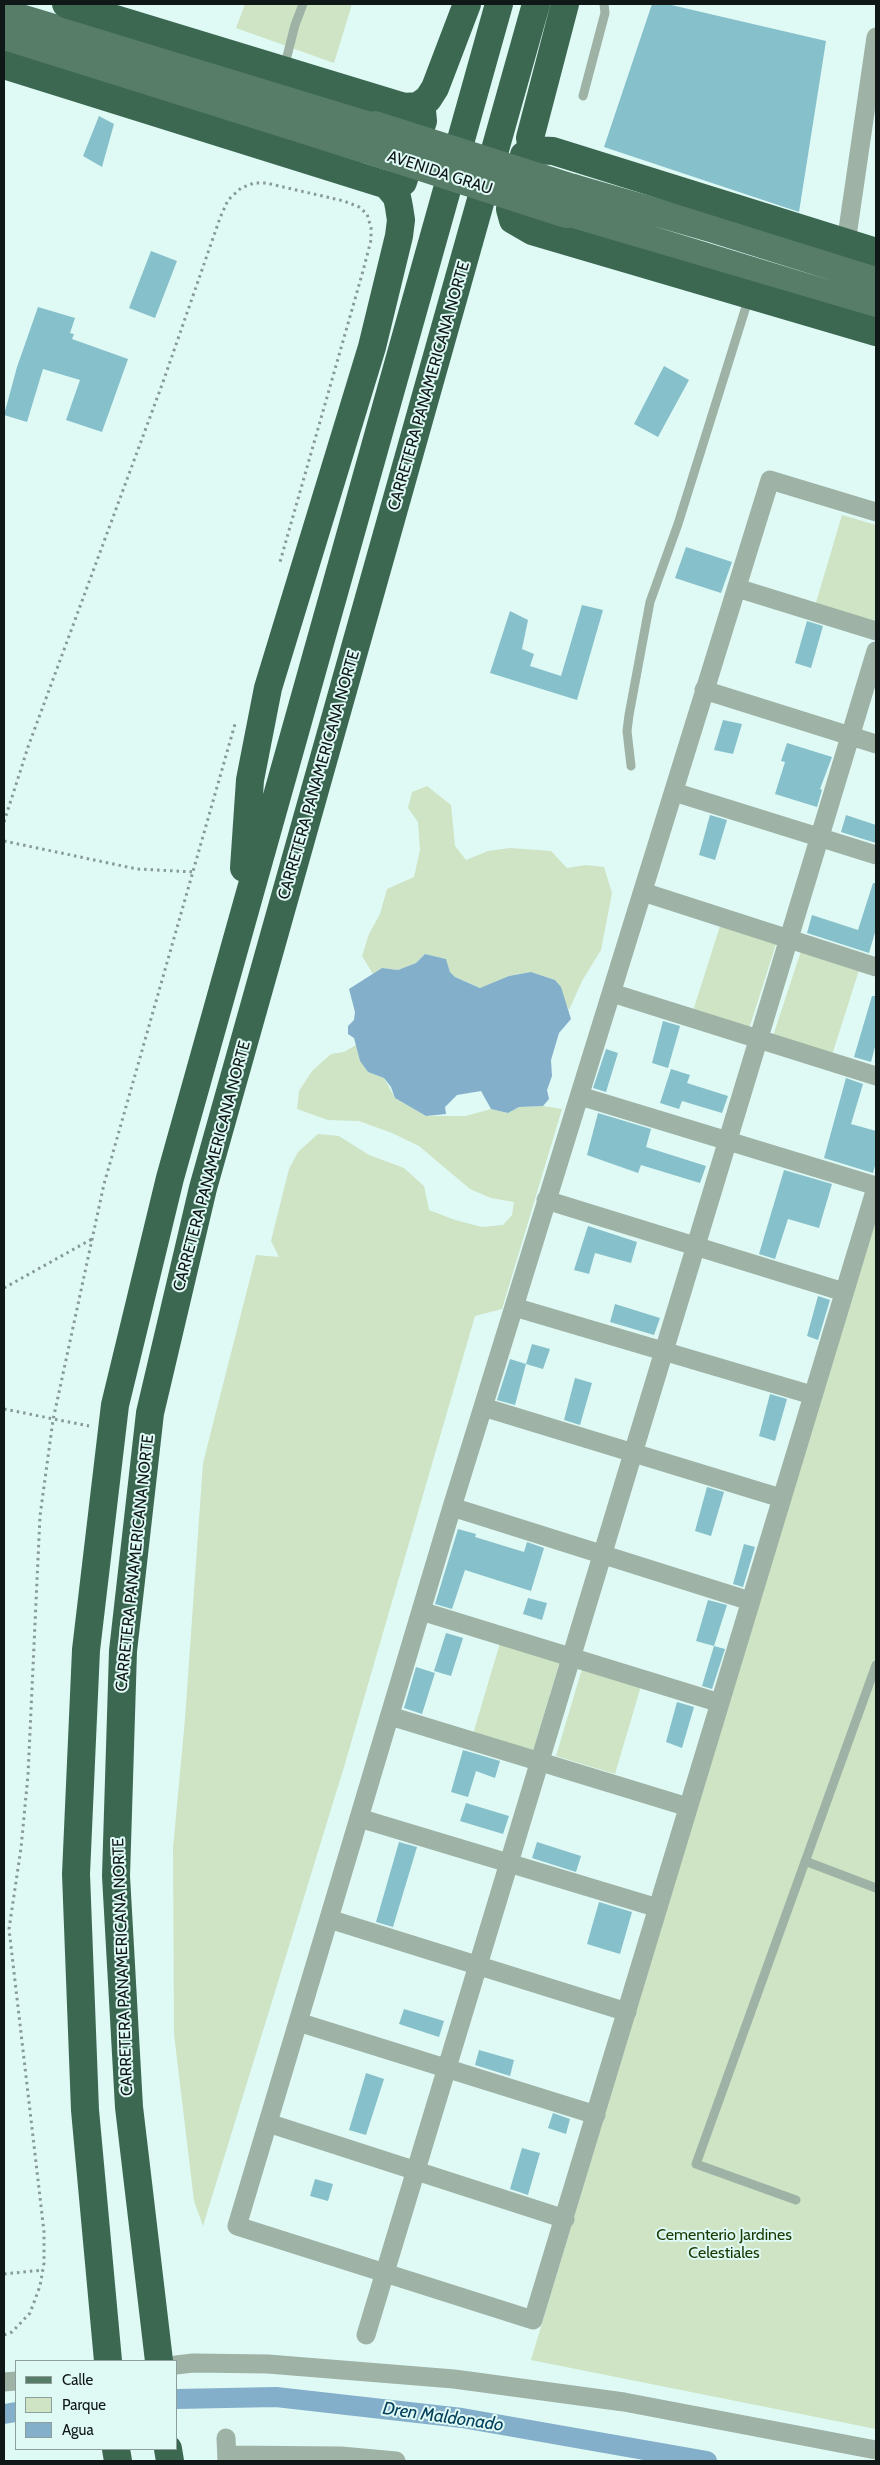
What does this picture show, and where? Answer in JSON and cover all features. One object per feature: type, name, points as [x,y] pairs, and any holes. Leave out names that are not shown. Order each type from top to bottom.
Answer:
[{"type":"highway","points":[[66,4],[123,16],[284,70],[404,107],[418,106],[428,99],[436,88],[467,4]]},
{"type":"highway","points":[[107,2351],[85,2110],[76,1874],[86,1650],[115,1405],[170,1178],[499,4]]},
{"type":"highway","name":"CARRETERA PANAMERICANA NORTE","points":[[159,2360],[129,2107],[116,1876],[123,1651],[150,1413],[203,1188],[536,4]]},
{"type":"highway","points":[[532,150],[530,138],[565,4]]},
{"type":"highway","points":[[4,65],[387,184],[397,185],[403,182],[423,122],[422,111],[418,106]]},
{"type":"highway","points":[[876,252],[563,153],[532,150],[524,155],[510,209],[513,220],[532,231],[876,332]]},
{"type":"highway","points":[[238,932],[250,780],[268,688],[372,347],[399,236],[401,220],[399,207],[396,197],[387,184]]},
{"type":"main road","name":"AVENIDA GRAU","points":[[4,13],[370,137],[566,214],[876,309]]},
{"type":"main road","name":"AVENIDA GRAU","points":[[4,38],[370,137],[572,188],[714,229],[876,280]]},
{"type":"street","points":[[846,242],[875,60],[876,37]]},
{"type":"street","points":[[580,1096],[876,1187],[533,2320],[237,2226],[452,1507],[770,480],[876,512]]},
{"type":"street","points":[[737,588],[876,631]]},
{"type":"street","points":[[366,2335],[876,651]]},
{"type":"street","points":[[704,690],[876,744]]},
{"type":"street","points":[[674,792],[876,856]]},
{"type":"street","points":[[643,892],[876,968]]},
{"type":"street","points":[[612,993],[876,1076]]},
{"type":"street","points":[[546,1200],[844,1292]]},
{"type":"street","points":[[514,1307],[812,1395]]},
{"type":"street","points":[[483,1407],[782,1498]]},
{"type":"street","points":[[452,1507],[750,1601]]},
{"type":"street","points":[[421,1611],[720,1703]]},
{"type":"street","points":[[390,1716],[688,1808]]},
{"type":"street","points":[[359,1818],[658,1908]]},
{"type":"street","points":[[329,1919],[627,2012]]},
{"type":"street","points":[[298,2022],[596,2115]]},
{"type":"street","points":[[268,2123],[565,2218]]},
{"type":"street","points":[[178,2364],[193,2362],[268,2364],[454,2379],[624,2402],[876,2450]]},
{"type":"street","points":[[227,2451],[341,2456],[396,2461]]},
{"type":"lane","points":[[284,70],[295,25],[303,4]]},
{"type":"lane","points":[[583,96],[605,13],[604,4]]},
{"type":"lane","points":[[631,766],[628,731],[629,715],[650,602],[678,524],[750,295]]},
{"type":"lane","points":[[796,2200],[696,2164],[876,1665]]},
{"type":"lane","points":[[805,1861],[876,1888]]},
{"type":"path","points":[[4,822],[45,702],[163,382],[220,218],[228,200],[241,188],[254,183],[266,183],[344,201],[358,207],[367,214],[371,228],[371,240],[363,271],[280,564]]},
{"type":"path","points":[[4,2335],[12,2332],[30,2313],[40,2286],[43,2270],[44,2232],[9,1929],[21,1848],[28,1775],[40,1516],[53,1420],[104,1184],[195,872],[237,718]]},
{"type":"path","points":[[4,841],[137,869],[195,872]]},
{"type":"path","points":[[4,1288],[92,1239]]},
{"type":"path","points":[[4,1409],[67,1422]]},
{"type":"path","points":[[4,2274],[43,2270]]},
{"type":"green space","points":[[245,4],[352,4],[334,63],[236,28]]},
{"type":"green space","points":[[842,515],[876,525],[875,624],[815,606]]},
{"type":"green space","points":[[427,786],[451,805],[455,846],[466,860],[488,851],[510,848],[551,851],[567,868],[586,865],[604,867],[612,893],[601,950],[582,981],[569,1010],[562,997],[561,987],[555,980],[531,972],[509,976],[481,988],[455,977],[450,972],[446,959],[425,954],[416,963],[398,970],[382,968],[373,974],[362,956],[369,934],[380,914],[387,889],[414,877],[420,850],[418,822],[408,808],[412,792]]},
{"type":"green space","points":[[721,923],[777,941],[749,1029],[693,1011]]},
{"type":"green space","points":[[802,948],[860,967],[832,1055],[773,1036]]},
{"type":"green space","points":[[356,1045],[360,1061],[368,1072],[384,1078],[395,1098],[426,1116],[466,1116],[491,1109],[508,1113],[519,1107],[543,1106],[562,1109],[502,1309],[475,1316],[344,1767],[203,2226],[194,2201],[174,2034],[173,1848],[185,1719],[203,1463],[256,1255],[279,1257],[271,1241],[289,1169],[298,1152],[318,1134],[339,1136],[369,1155],[404,1168],[424,1186],[429,1210],[455,1220],[482,1227],[503,1225],[512,1215],[514,1202],[491,1198],[470,1189],[419,1146],[392,1133],[359,1121],[328,1120],[297,1109],[299,1091],[312,1071],[331,1054],[344,1052]]},
{"type":"green space","name":"Cementerio Jardines Celestiales","points":[[876,1213],[876,2429],[531,2360]]},
{"type":"green space","points":[[500,1643],[560,1661],[533,1751],[473,1734]]},
{"type":"green space","points":[[582,1669],[641,1686],[615,1774],[556,1756]]},
{"type":"water","points":[[425,954],[446,959],[450,972],[455,977],[480,988],[509,976],[531,972],[555,980],[561,987],[571,1019],[559,1033],[551,1060],[552,1076],[547,1090],[549,1099],[543,1106],[519,1107],[508,1113],[491,1109],[481,1091],[457,1095],[445,1107],[446,1114],[426,1116],[395,1098],[391,1087],[384,1078],[368,1072],[360,1061],[354,1038],[348,1034],[348,1026],[354,1020],[355,1012],[349,989],[382,968],[398,970],[416,963]]},
{"type":"building","points":[[652,4],[667,4],[826,41],[799,212],[604,147]]},
{"type":"building","points":[[99,116],[114,124],[102,167],[83,156]]},
{"type":"building","points":[[151,251],[177,261],[155,318],[129,308]]},
{"type":"building","points":[[38,307],[75,318],[70,333],[74,334],[72,339],[128,359],[102,432],[66,420],[80,380],[43,369],[27,422],[4,415],[17,367]]},
{"type":"building","points":[[664,366],[689,380],[658,437],[634,424]]},
{"type":"building","points":[[686,547],[732,562],[721,593],[675,578]]},
{"type":"building","points":[[582,605],[603,610],[577,700],[490,673],[510,611],[528,620],[522,649],[534,654],[530,666],[561,676]]},
{"type":"building","points":[[807,621],[823,626],[811,668],[795,663]]},
{"type":"building","points":[[723,720],[742,724],[733,754],[714,750]]},
{"type":"building","points":[[787,743],[832,757],[820,789],[822,790],[817,807],[775,794],[785,762],[781,761]]},
{"type":"building","points":[[710,815],[727,820],[715,860],[699,855]]},
{"type":"building","points":[[846,815],[876,825],[876,843],[841,832]]},
{"type":"building","points":[[873,883],[876,883],[876,929],[869,953],[807,933],[812,915],[858,930]]},
{"type":"building","points":[[872,996],[876,996],[876,1043],[871,1062],[854,1057]]},
{"type":"building","points":[[663,1021],[680,1026],[668,1068],[652,1063]]},
{"type":"building","points":[[606,1049],[618,1053],[606,1092],[593,1088]]},
{"type":"building","points":[[671,1069],[690,1075],[687,1083],[728,1096],[722,1113],[682,1101],[679,1109],[660,1103]]},
{"type":"building","points":[[846,1078],[863,1084],[851,1124],[876,1131],[876,1162],[873,1173],[824,1158]]},
{"type":"building","points":[[598,1113],[651,1129],[646,1147],[706,1166],[700,1183],[641,1165],[638,1173],[587,1155]]},
{"type":"building","points":[[784,1170],[832,1184],[819,1228],[788,1219],[775,1259],[759,1254]]},
{"type":"building","points":[[588,1226],[637,1242],[631,1263],[595,1253],[589,1274],[574,1270]]},
{"type":"building","points":[[818,1296],[830,1300],[818,1340],[807,1336]]},
{"type":"building","points":[[615,1304],[660,1318],[654,1335],[610,1322]]},
{"type":"building","points":[[532,1344],[550,1349],[543,1369],[526,1364]]},
{"type":"building","points":[[510,1359],[526,1364],[515,1405],[497,1400]]},
{"type":"building","points":[[575,1378],[592,1383],[580,1425],[564,1420]]},
{"type":"building","points":[[770,1394],[787,1399],[775,1441],[759,1436]]},
{"type":"building","points":[[707,1487],[724,1492],[711,1536],[695,1531]]},
{"type":"building","points":[[458,1529],[476,1534],[475,1537],[524,1552],[527,1542],[544,1548],[531,1591],[465,1570],[452,1609],[435,1604]]},
{"type":"building","points":[[744,1544],[755,1547],[743,1587],[733,1584]]},
{"type":"building","points":[[528,1598],[547,1603],[542,1620],[523,1614]]},
{"type":"building","points":[[708,1600],[727,1605],[714,1646],[696,1641]]},
{"type":"building","points":[[446,1633],[463,1638],[451,1676],[434,1671]]},
{"type":"building","points":[[714,1646],[725,1649],[712,1689],[702,1686]]},
{"type":"building","points":[[416,1667],[435,1673],[422,1714],[404,1708]]},
{"type":"building","points":[[677,1702],[694,1707],[682,1748],[666,1742]]},
{"type":"building","points":[[463,1750],[500,1761],[495,1778],[476,1771],[468,1797],[451,1792]]},
{"type":"building","points":[[466,1803],[509,1816],[503,1834],[460,1821]]},
{"type":"building","points":[[399,1842],[417,1847],[393,1927],[376,1922]]},
{"type":"building","points":[[537,1842],[581,1856],[576,1872],[532,1858]]},
{"type":"building","points":[[599,1902],[632,1912],[620,1954],[587,1944]]},
{"type":"building","points":[[404,2009],[444,2021],[439,2037],[399,2024]]},
{"type":"building","points":[[479,2050],[514,2060],[510,2076],[475,2065]]},
{"type":"building","points":[[366,2073],[384,2079],[366,2135],[349,2130]]},
{"type":"building","points":[[553,2113],[570,2119],[566,2134],[548,2128]]},
{"type":"building","points":[[522,2148],[540,2153],[528,2195],[510,2189]]},
{"type":"building","points":[[315,2179],[333,2184],[328,2201],[310,2196]]},
{"type":"waterway","name":"Dren Maldonado","points":[[178,2399],[276,2397],[462,2418],[707,2461]]},
{"type":"waterway","name":"Dren Maldonado","points":[[4,2414],[15,2412]]}]
